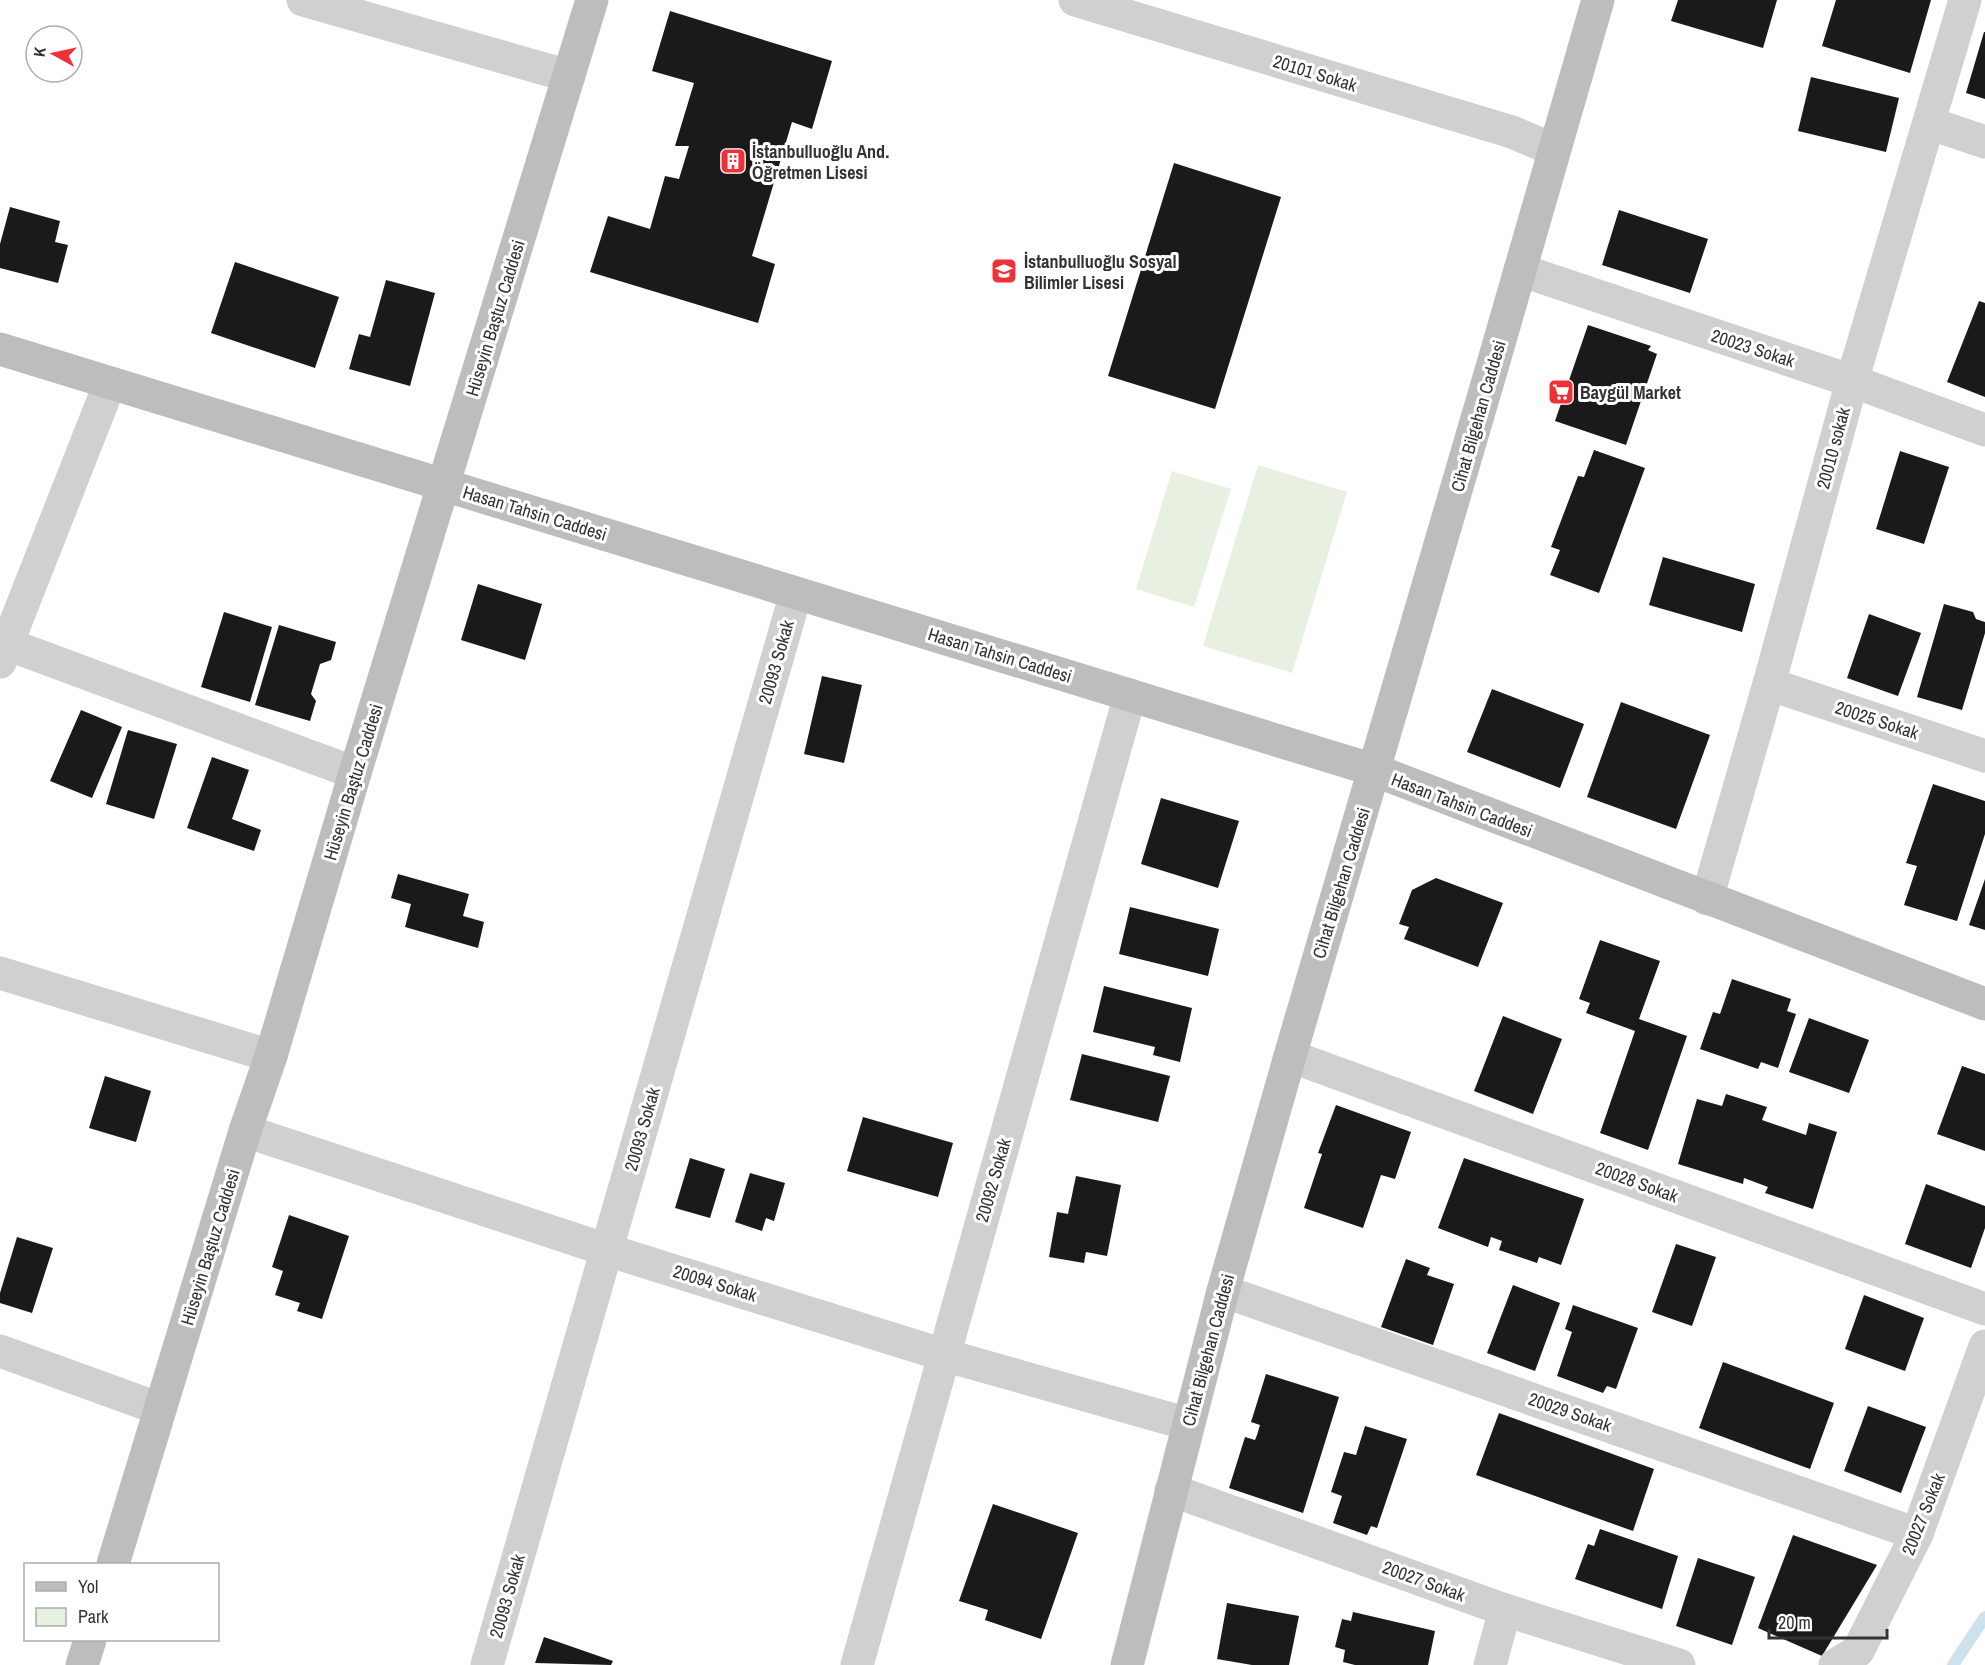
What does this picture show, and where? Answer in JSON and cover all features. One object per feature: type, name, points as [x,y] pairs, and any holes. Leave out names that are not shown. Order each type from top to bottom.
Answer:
[{"type":"main road","name":"Hüseyin Baştuz Caddesi","points":[[113,1563],[245,1131],[271,1056],[355,773],[592,0]]},
{"type":"main road","name":"Cihat Bilgehan Caddesi","points":[[1127,1665],[1223,1291],[1598,0]]},
{"type":"main road","name":"Hasan Tahsin Caddesi","points":[[0,350],[1374,770],[1985,1004]]},
{"type":"main road","points":[[82,1665],[90,1641]]},
{"type":"street","points":[[303,0],[569,76]]},
{"type":"street","name":"20101 Sokak","points":[[1075,0],[1512,132],[1554,150]]},
{"type":"street","name":"20010 sokak","points":[[1707,899],[1852,381],[1965,0]]},
{"type":"street","points":[[1929,123],[1985,142]]},
{"type":"street","name":"20023 Sokak","points":[[1520,270],[1852,381],[1985,430]]},
{"type":"street","points":[[110,383],[4,653],[355,773]]},
{"type":"street","name":"20093 Sokak","points":[[487,1665],[796,592]]},
{"type":"street","name":"20025 Sokak","points":[[1769,684],[1985,756]]},
{"type":"street","name":"20092 Sokak","points":[[857,1665],[1130,695]]},
{"type":"street","points":[[0,973],[271,1056]]},
{"type":"street","name":"20028 Sokak","points":[[1290,1056],[1985,1309]]},
{"type":"street","name":"20094 Sokak","points":[[245,1131],[607,1250],[944,1355],[1188,1424]]},
{"type":"street","name":"20029 Sokak","points":[[1223,1291],[1917,1534]]},
{"type":"street","name":"20027 Sokak","points":[[1835,1665],[1858,1651],[1917,1534],[1985,1346]]},
{"type":"street","points":[[0,1351],[160,1409]]},
{"type":"street","name":"20027 Sokak","points":[[1171,1490],[1505,1610],[1680,1665]]},
{"type":"street","points":[[1490,1665],[1505,1610]]},
{"type":"green space","points":[[1258,465],[1347,492],[1292,673],[1203,646]]},
{"type":"green space","points":[[1172,471],[1231,489],[1194,607],[1136,589]]},
{"type":"building","points":[[1678,0],[1777,0],[1763,48],[1671,21]]},
{"type":"building","points":[[1836,0],[1931,0],[1910,73],[1822,46]]},
{"type":"building","name":"İstanbulluoğlu And. Öğretmen Lisesi","points":[[670,11],[832,61],[812,129],[792,122],[752,256],[775,264],[758,323],[590,272],[608,216],[650,229],[665,176],[679,179],[689,146],[675,146],[694,83],[652,71]]},
{"type":"building","points":[[1985,32],[1985,99],[1966,93]]},
{"type":"building","points":[[1811,77],[1899,98],[1886,152],[1798,131]]},
{"type":"building","name":"İstanbulluoğlu Sosyal Bilimler Lisesi","points":[[1174,163],[1281,197],[1215,409],[1108,376]]},
{"type":"building","points":[[10,207],[60,221],[55,242],[68,245],[58,283],[0,268],[0,244]]},
{"type":"building","points":[[1619,210],[1708,239],[1690,293],[1602,265]]},
{"type":"building","points":[[235,262],[339,297],[315,368],[211,333]]},
{"type":"building","points":[[386,280],[435,293],[410,386],[349,369],[359,334],[370,337]]},
{"type":"building","points":[[1979,301],[1985,303],[1985,397],[1947,382]]},
{"type":"building","points":[[1588,325],[1651,346],[1648,350],[1657,354],[1626,445],[1555,421]]},
{"type":"building","points":[[1594,450],[1645,468],[1599,593],[1550,575],[1560,550],[1551,547],[1578,476],[1584,477]]},
{"type":"building","points":[[1900,451],[1949,467],[1924,544],[1876,529]]},
{"type":"building","points":[[1663,557],[1755,584],[1742,632],[1649,605]]},
{"type":"building","points":[[478,584],[542,604],[525,660],[461,640]]},
{"type":"building","points":[[1944,604],[1973,612],[1976,619],[1985,622],[1985,633],[1962,710],[1917,697]]},
{"type":"building","points":[[224,612],[272,627],[250,702],[201,687]]},
{"type":"building","points":[[1869,614],[1921,633],[1898,696],[1847,678]]},
{"type":"building","points":[[279,625],[336,642],[331,660],[320,664],[311,694],[316,701],[310,721],[255,705]]},
{"type":"building","points":[[822,676],[862,685],[844,763],[804,754]]},
{"type":"building","points":[[1492,689],[1584,724],[1560,788],[1467,752]]},
{"type":"building","points":[[1621,702],[1710,735],[1676,829],[1587,797]]},
{"type":"building","points":[[81,710],[122,727],[92,798],[50,781]]},
{"type":"building","points":[[128,730],[177,744],[154,819],[106,804]]},
{"type":"building","points":[[212,757],[249,770],[232,819],[261,830],[254,851],[187,828]]},
{"type":"building","points":[[1933,784],[1985,801],[1985,834],[1957,921],[1904,905],[1917,866],[1906,863]]},
{"type":"building","points":[[1161,798],[1239,821],[1218,888],[1141,864]]},
{"type":"building","points":[[398,874],[469,894],[463,916],[484,922],[478,948],[405,927],[411,904],[391,898]]},
{"type":"building","points":[[1436,878],[1503,903],[1478,967],[1404,939],[1409,927],[1399,924],[1412,890]]},
{"type":"building","points":[[1985,879],[1985,930],[1969,925]]},
{"type":"building","points":[[1130,907],[1219,929],[1208,976],[1119,954]]},
{"type":"building","points":[[1600,940],[1660,961],[1639,1019],[1687,1036],[1648,1150],[1600,1133],[1635,1031],[1586,1013],[1590,1003],[1579,999]]},
{"type":"building","points":[[1732,979],[1791,999],[1787,1011],[1796,1014],[1778,1068],[1761,1062],[1758,1069],[1700,1049],[1713,1012],[1720,1014]]},
{"type":"building","points":[[1104,986],[1192,1008],[1180,1062],[1153,1055],[1155,1047],[1093,1032]]},
{"type":"building","points":[[1503,1016],[1562,1039],[1533,1114],[1474,1091]]},
{"type":"building","points":[[1809,1018],[1869,1040],[1849,1093],[1789,1072]]},
{"type":"building","points":[[1082,1054],[1170,1076],[1158,1122],[1070,1100]]},
{"type":"building","points":[[1962,1066],[1985,1074],[1985,1151],[1937,1134]]},
{"type":"building","points":[[105,1076],[151,1091],[136,1142],[89,1128]]},
{"type":"building","points":[[1726,1094],[1767,1107],[1762,1120],[1806,1135],[1809,1123],[1837,1132],[1813,1209],[1765,1193],[1768,1187],[1744,1178],[1743,1184],[1678,1164],[1697,1099],[1722,1106]]},
{"type":"building","points":[[1336,1105],[1411,1132],[1395,1179],[1381,1175],[1363,1228],[1304,1208],[1322,1154],[1318,1153]]},
{"type":"building","points":[[863,1117],[953,1143],[938,1197],[847,1171]]},
{"type":"building","points":[[690,1158],[725,1169],[710,1218],[675,1208]]},
{"type":"building","points":[[1464,1158],[1584,1199],[1561,1265],[1539,1257],[1537,1263],[1499,1250],[1502,1241],[1491,1237],[1488,1247],[1438,1228]]},
{"type":"building","points":[[750,1173],[785,1183],[774,1221],[766,1218],[762,1231],[735,1222]]},
{"type":"building","points":[[1076,1176],[1121,1185],[1107,1256],[1086,1252],[1084,1263],[1049,1257],[1057,1212],[1068,1214]]},
{"type":"building","points":[[1926,1184],[1985,1206],[1985,1228],[1971,1268],[1905,1244]]},
{"type":"building","points":[[289,1215],[349,1236],[322,1319],[297,1311],[300,1303],[275,1295],[283,1271],[272,1267]]},
{"type":"building","points":[[17,1237],[53,1248],[32,1313],[0,1303],[0,1293]]},
{"type":"building","points":[[1676,1244],[1716,1257],[1692,1326],[1652,1312]]},
{"type":"building","points":[[1406,1259],[1430,1268],[1427,1275],[1454,1284],[1433,1345],[1381,1327]]},
{"type":"building","points":[[1513,1285],[1560,1303],[1535,1371],[1487,1353]]},
{"type":"building","points":[[1864,1295],[1924,1318],[1905,1371],[1845,1349]]},
{"type":"building","points":[[1573,1305],[1638,1328],[1616,1389],[1607,1386],[1603,1393],[1557,1376],[1572,1332],[1565,1329]]},
{"type":"building","points":[[1723,1362],[1834,1403],[1810,1469],[1699,1428]]},
{"type":"building","points":[[1266,1374],[1339,1397],[1303,1513],[1229,1488],[1245,1437],[1255,1440],[1257,1435],[1260,1425],[1251,1422]]},
{"type":"building","points":[[1868,1406],[1926,1427],[1901,1493],[1844,1471]]},
{"type":"building","points":[[1499,1413],[1654,1469],[1633,1531],[1476,1475]]},
{"type":"building","points":[[1365,1426],[1407,1439],[1377,1528],[1371,1526],[1367,1535],[1333,1523],[1342,1496],[1331,1492],[1344,1452],[1356,1455]]},
{"type":"building","points":[[993,1504],[1078,1533],[1041,1639],[985,1620],[988,1610],[959,1601]]},
{"type":"building","points":[[1600,1529],[1678,1556],[1662,1609],[1575,1579],[1588,1544],[1594,1546]]},
{"type":"building","points":[[1793,1535],[1877,1565],[1822,1656],[1758,1628]]},
{"type":"building","points":[[1698,1558],[1755,1577],[1732,1645],[1676,1626]]},
{"type":"building","points":[[1227,1603],[1299,1616],[1289,1665],[1252,1665],[1217,1659]]},
{"type":"building","points":[[1353,1612],[1435,1631],[1428,1665],[1355,1665],[1343,1662],[1345,1650],[1335,1647],[1342,1619],[1351,1621]]},
{"type":"building","points":[[544,1637],[613,1661],[611,1665],[535,1663]]},
{"type":"waterway","points":[[1953,1665],[1985,1617]]},
{"type":"place","name":"İstanbulluoğlu And. Öğretmen Lisesi","points":[[733,161]]},
{"type":"place","name":"İstanbulluoğlu Sosyal Bilimler Lisesi","points":[[1004,271]]},
{"type":"place","name":"Baygül Market","points":[[1561,392]]}]
